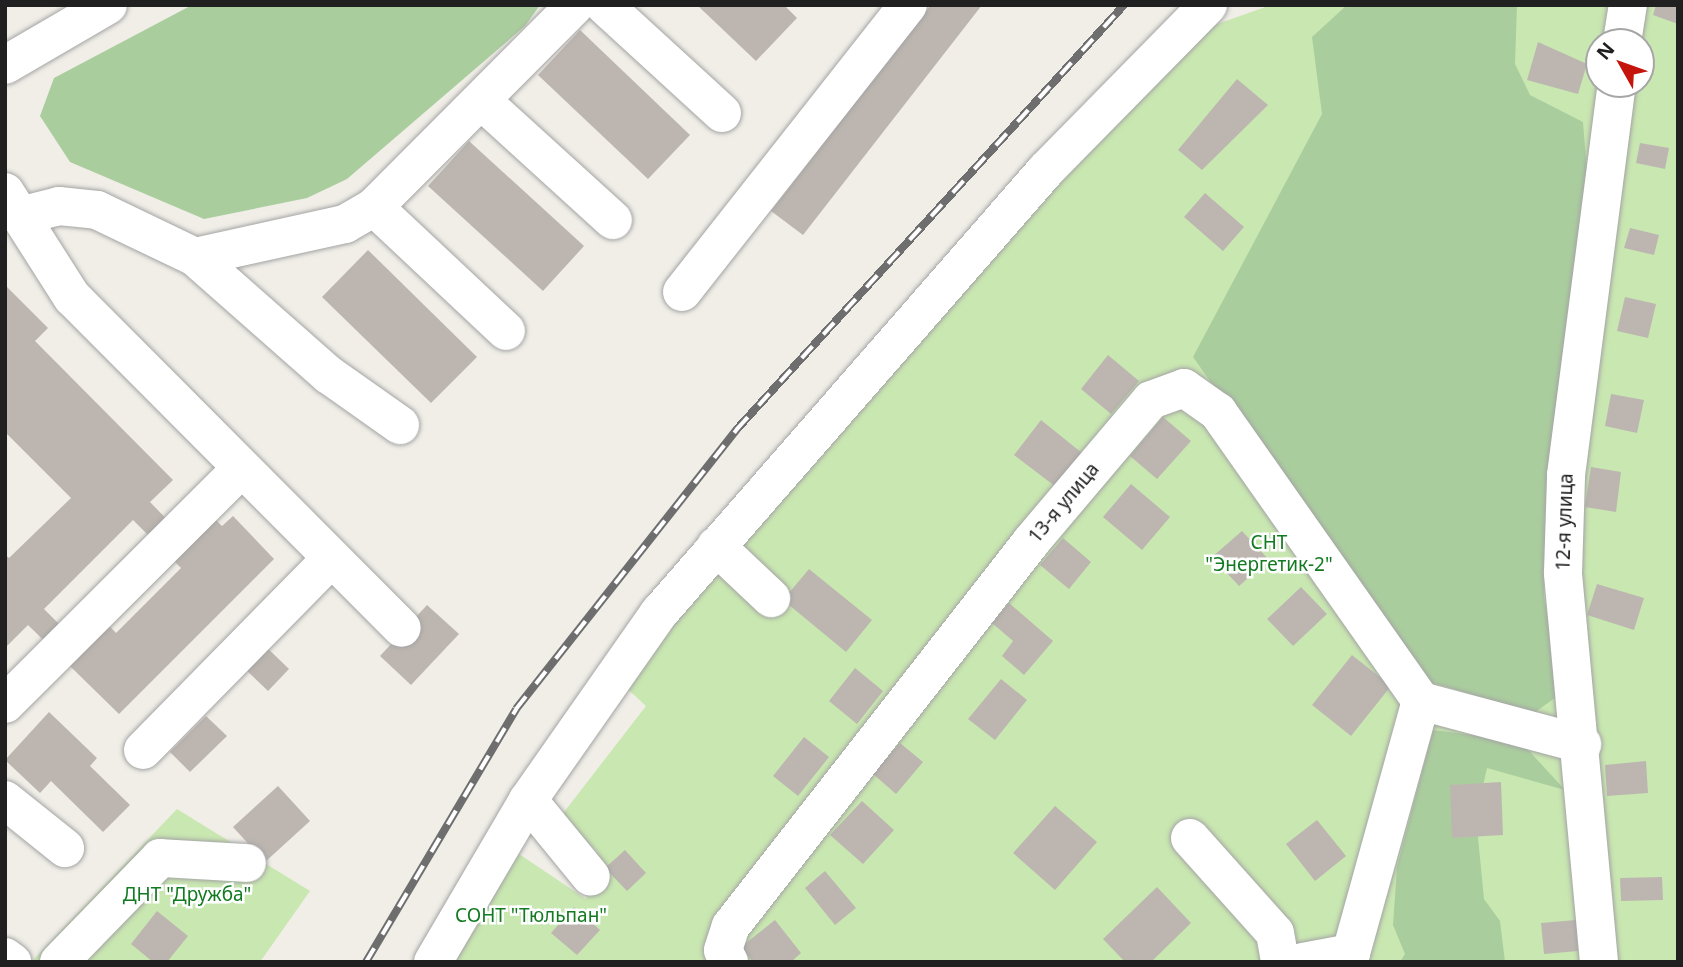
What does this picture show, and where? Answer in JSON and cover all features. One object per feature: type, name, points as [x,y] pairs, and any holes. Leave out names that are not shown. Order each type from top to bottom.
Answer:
[{"type":"street","points":[[5,65],[108,5]]},
{"type":"street","points":[[195,257],[345,224],[374,207],[575,5]]},
{"type":"street","points":[[604,5],[722,113]]},
{"type":"street","points":[[682,292],[908,5]]},
{"type":"street","points":[[432,962],[528,800],[659,613],[1046,170],[1208,5]]},
{"type":"street","points":[[1624,28],[1628,5]]},
{"type":"street","name":"12-я улица","points":[[1599,962],[1582,744],[1563,573],[1566,475],[1614,98]]},
{"type":"street","points":[[482,101],[613,220]]},
{"type":"street","points":[[13,204],[97,210],[195,257],[329,375],[400,425]]},
{"type":"street","points":[[13,204],[72,297],[239,471],[329,561],[402,628]]},
{"type":"street","points":[[374,207],[506,331]]},
{"type":"street","name":"13-я улица","points":[[726,956],[731,926],[1030,543],[1151,400],[1184,388],[1218,412],[1421,701]]},
{"type":"street","points":[[5,704],[239,471]]},
{"type":"street","points":[[716,546],[771,598]]},
{"type":"street","points":[[143,750],[329,561]]},
{"type":"street","points":[[1303,962],[1351,953],[1421,701],[1582,744]]},
{"type":"street","points":[[5,800],[65,848]]},
{"type":"street","points":[[528,800],[591,877]]},
{"type":"street","points":[[1190,838],[1275,933],[1280,962]]},
{"type":"street","points":[[59,962],[160,858],[247,863]]},
{"type":"street","points":[[5,957],[12,962]]},
{"type":"green space","points":[[192,5],[540,5],[525,26],[347,179],[307,198],[204,219],[70,162],[40,116],[54,78]]},
{"type":"green space","name":"СHТ \"Энергетик-2\"","points":[[1271,5],[1678,5],[1678,962],[452,962],[513,850],[586,899],[597,852],[561,816],[646,706],[620,682],[974,271],[1209,27]]},
{"type":"green space","points":[[1347,5],[1517,5],[1515,64],[1530,95],[1583,122],[1590,210],[1546,495],[1544,597],[1563,692],[1534,713],[1420,679],[1193,357],[1322,114],[1312,37]]},
{"type":"green space","points":[[1433,730],[1520,741],[1565,790],[1487,768],[1476,817],[1484,899],[1500,921],[1505,962],[1400,962],[1405,954],[1393,925],[1397,867]]},
{"type":"green space","name":"ДНТ \"Дружба\"","points":[[177,809],[310,891],[260,962],[31,962]]},
{"type":"building","points":[[697,5],[784,5],[797,18],[756,61]]},
{"type":"building","points":[[931,5],[982,5],[803,235],[771,211]]},
{"type":"building","points":[[1656,5],[1678,5],[1678,24],[1653,15]]},
{"type":"building","points":[[580,30],[690,135],[648,179],[538,75]]},
{"type":"building","points":[[1538,42],[1585,63],[1578,94],[1527,80]]},
{"type":"building","points":[[1237,79],[1268,105],[1202,170],[1178,150]]},
{"type":"building","points":[[469,141],[584,246],[543,291],[428,186]]},
{"type":"building","points":[[1640,143],[1669,148],[1665,169],[1636,163]]},
{"type":"building","points":[[1205,193],[1244,227],[1223,251],[1184,217]]},
{"type":"building","points":[[1630,228],[1659,235],[1654,255],[1624,248]]},
{"type":"building","points":[[368,250],[477,357],[431,403],[322,297]]},
{"type":"building","points":[[5,285],[48,328],[35,341],[173,480],[150,502],[184,537],[209,513],[222,526],[233,516],[274,559],[119,714],[28,625],[5,648],[5,555],[9,558],[71,498],[5,432]],"holes":[[[133,520],[181,568],[116,633],[103,619],[78,643],[44,609]]]},
{"type":"building","points":[[1625,297],[1656,304],[1648,338],[1617,331]]},
{"type":"building","points":[[1108,355],[1139,381],[1111,414],[1081,389]]},
{"type":"building","points":[[1611,394],[1644,400],[1637,433],[1605,426]]},
{"type":"building","points":[[1163,417],[1191,441],[1157,479],[1130,456]]},
{"type":"building","points":[[1041,420],[1082,453],[1056,487],[1014,455]]},
{"type":"building","points":[[1591,467],[1621,472],[1616,512],[1585,507]]},
{"type":"building","points":[[1131,484],[1170,517],[1142,550],[1103,517]]},
{"type":"building","points":[[1242,531],[1269,560],[1239,586],[1212,557]]},
{"type":"building","points":[[1063,538],[1091,562],[1069,589],[1040,565]]},
{"type":"building","points":[[809,569],[872,620],[846,652],[783,600]]},
{"type":"building","points":[[1597,584],[1644,598],[1634,630],[1587,615]]},
{"type":"building","points":[[1301,587],[1327,614],[1293,646],[1267,619]]},
{"type":"building","points":[[1009,603],[1053,641],[1024,675],[1002,656],[1013,641],[992,623]]},
{"type":"building","points":[[427,605],[459,634],[411,685],[380,656]]},
{"type":"building","points":[[260,641],[289,669],[268,691],[239,663]]},
{"type":"building","points":[[1352,655],[1391,686],[1351,736],[1312,705]]},
{"type":"building","points":[[855,668],[883,691],[857,724],[829,701]]},
{"type":"building","points":[[1001,679],[1027,700],[995,740],[968,719]]},
{"type":"building","points":[[49,712],[97,758],[90,766],[130,805],[103,832],[51,781],[40,793],[5,760]]},
{"type":"building","points":[[206,716],[227,736],[190,772],[170,752]]},
{"type":"building","points":[[804,737],[829,757],[798,796],[773,776]]},
{"type":"building","points":[[900,743],[923,762],[896,794],[873,774]]},
{"type":"building","points":[[1646,761],[1648,793],[1607,796],[1605,765]]},
{"type":"building","points":[[1501,782],[1503,835],[1452,838],[1450,785]]},
{"type":"building","points":[[278,786],[310,821],[265,862],[233,827]]},
{"type":"building","points":[[862,801],[894,830],[863,864],[830,835]]},
{"type":"building","points":[[1055,806],[1097,842],[1055,890],[1013,853]]},
{"type":"building","points":[[1317,820],[1346,856],[1315,881],[1286,844]]},
{"type":"building","points":[[625,850],[646,873],[627,891],[605,868]]},
{"type":"building","points":[[825,871],[856,908],[835,925],[805,888]]},
{"type":"building","points":[[1662,877],[1663,900],[1621,901],[1620,878]]},
{"type":"building","points":[[1157,887],[1191,923],[1151,962],[1125,962],[1103,939]]},
{"type":"building","points":[[574,907],[600,930],[577,955],[551,933]]},
{"type":"building","points":[[157,911],[188,936],[167,962],[153,962],[131,944]]},
{"type":"building","points":[[775,920],[801,953],[791,962],[753,962],[741,947]]},
{"type":"building","points":[[1576,920],[1578,951],[1544,954],[1541,923]]},
{"type":"railway","points":[[366,962],[516,709],[737,429],[1124,5]]},
{"type":"park label","name":"СОНТ \"Тюльпан\"","points":[[531,916]]}]
